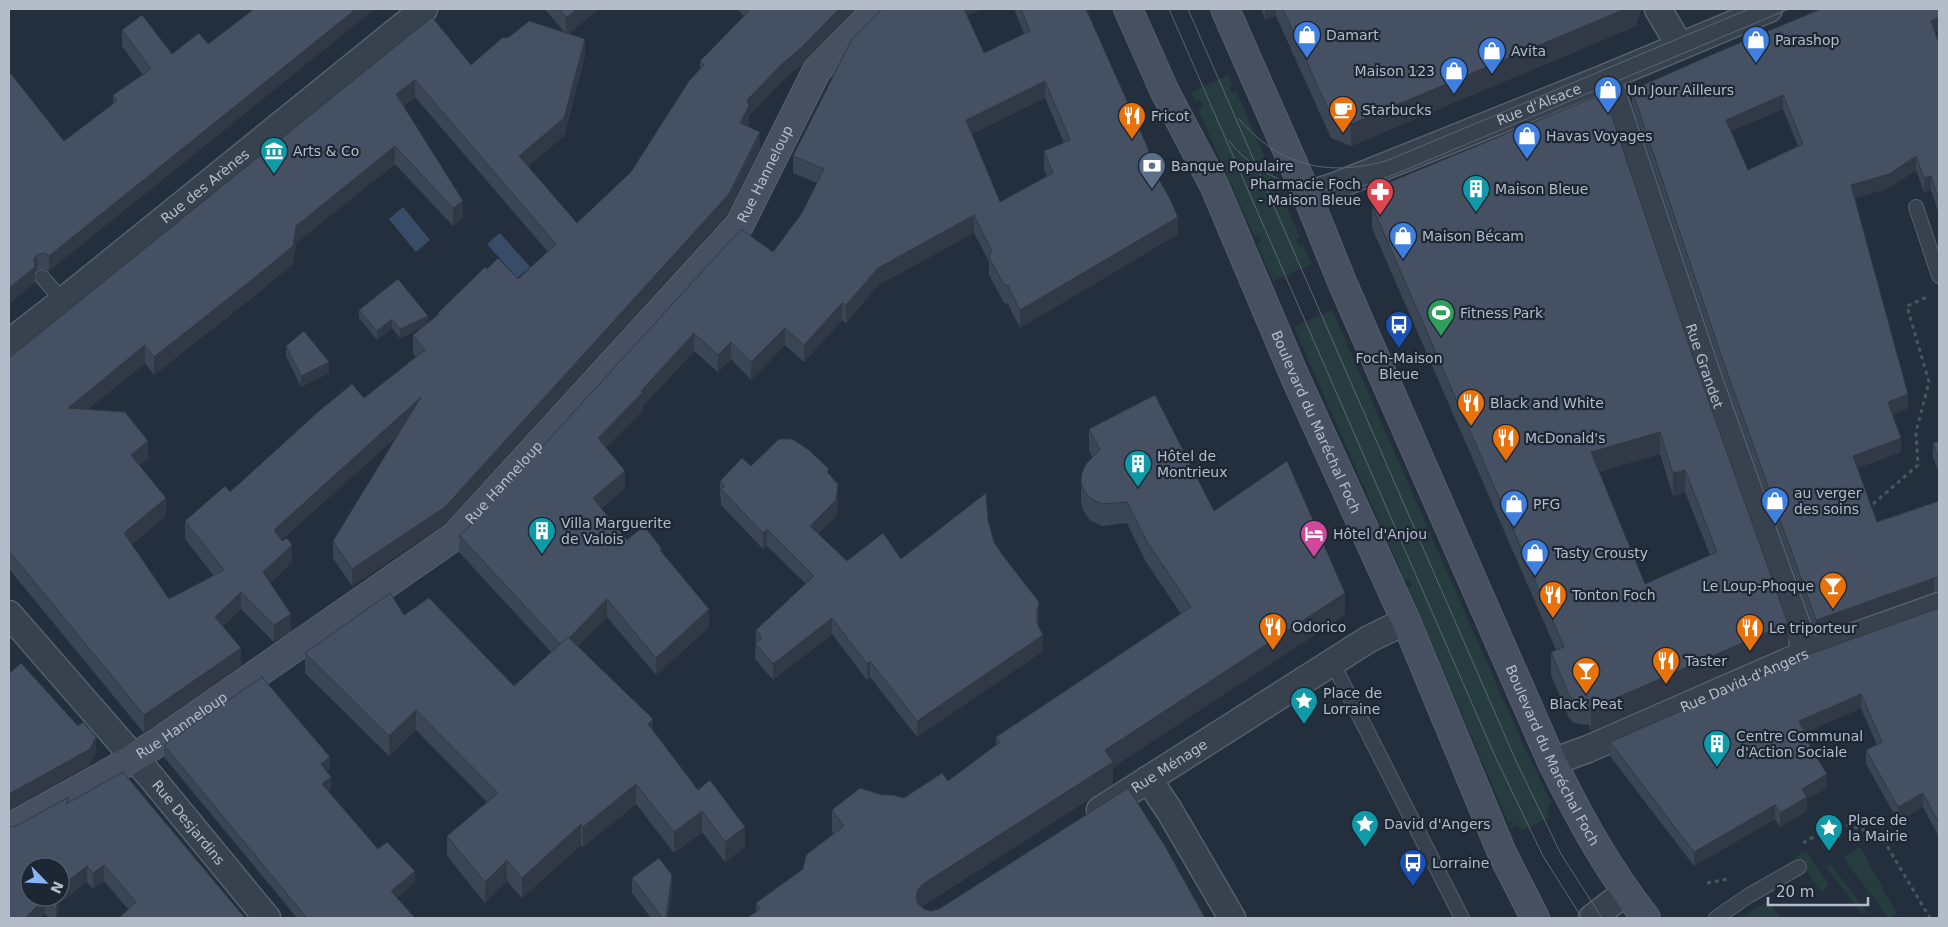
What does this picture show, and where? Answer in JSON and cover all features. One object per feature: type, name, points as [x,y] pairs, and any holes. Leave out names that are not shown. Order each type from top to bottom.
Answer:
[{"type":"main road","name":"Rue Hanneloup","points":[[9,828],[134,758],[455,536],[740,224],[817,70],[877,9]]},
{"type":"main road","name":"Boulevard du Maréchal Foch","points":[[1128,9],[1164,92],[1214,185],[1295,378],[1406,621],[1502,853],[1536,918]]},
{"type":"main road","name":"Boulevard du Maréchal Foch","points":[[1224,9],[1307,195],[1342,282],[1552,762],[1578,816],[1626,892],[1646,918]]},
{"type":"street","name":"Rue des Arènes","points":[[9,343],[424,9]]},
{"type":"street","points":[[1658,9],[1680,46]]},
{"type":"street","name":"Rue d'Alsace","points":[[1307,195],[1338,185],[1769,9]]},
{"type":"street","name":"Rue Grandet","points":[[1607,76],[1708,377],[1807,653]]},
{"type":"street","name":"Rue David-d'Angers","points":[[1552,762],[1588,749],[1807,653],[1939,606]]},
{"type":"street","name":"Rue Desjardins","points":[[9,614],[134,758],[267,918]]},
{"type":"street","name":"Rue Ménage","points":[[1083,821],[1369,639],[1406,621]]},
{"type":"street","points":[[1148,779],[1169,810],[1232,918]]},
{"type":"street","points":[[1592,918],[1626,892]]},
{"type":"lane","points":[[1916,207],[1939,276]]},
{"type":"lane","points":[[42,277],[63,301]]},
{"type":"lane","points":[[1332,662],[1462,918]]},
{"type":"lane","points":[[1716,918],[1748,896],[1799,867]]},
{"type":"path","points":[[1874,504],[1918,465],[1916,432],[1929,382],[1907,306],[1931,296]]},
{"type":"path","points":[[1802,843],[1835,825],[1851,826],[1871,832],[1884,841],[1930,918]]},
{"type":"path","points":[[1707,883],[1734,877]]},
{"type":"green space","points":[[1229,75],[1233,85],[1229,87],[1232,93],[1236,91],[1300,237],[1296,239],[1299,246],[1303,244],[1312,264],[1273,281],[1257,244],[1261,242],[1258,235],[1254,236],[1198,109],[1203,106],[1200,100],[1195,102],[1191,92]]},
{"type":"green space","points":[[1332,310],[1522,742],[1552,804],[1548,806],[1549,809],[1554,808],[1547,811],[1550,817],[1521,831],[1518,825],[1511,829],[1509,826],[1513,824],[1512,821],[1508,822],[1408,588],[1412,586],[1409,579],[1405,581],[1294,327]]},
{"type":"green space","points":[[1860,847],[1897,914],[1889,918],[1843,858]]},
{"type":"green space","points":[[1806,851],[1829,885],[1821,892],[1797,856]]},
{"type":"green space","points":[[1831,865],[1867,912],[1862,914],[1826,867]]},
{"type":"green space","points":[[1768,901],[1781,918],[1741,918]]},
{"type":"water","points":[[403,207],[430,240],[416,252],[389,219]]},
{"type":"water","points":[[500,233],[530,267],[517,278],[487,244]]},
{"type":"building","points":[[254,9],[356,9],[49,256],[44,253],[37,255],[34,259],[35,267],[9,288],[9,76],[11,74],[64,141],[117,101],[113,95],[151,69],[122,30],[142,15],[172,54],[199,33],[208,44]]},
{"type":"building","points":[[559,9],[577,9],[566,18]]},
{"type":"building","points":[[751,9],[839,9],[747,100],[749,106],[740,123],[760,132],[729,194],[445,507],[352,569],[333,541],[421,397],[274,530],[282,541],[287,538],[292,545],[263,572],[291,614],[274,625],[241,592],[215,617],[241,648],[144,715],[9,551],[9,358],[432,17],[471,65],[502,38],[509,37],[529,21],[585,39],[564,118],[519,156],[577,223],[631,172],[689,81],[704,65],[700,61]],"holes":[[[415,80],[556,244],[518,279],[498,258],[487,269],[485,267],[439,314],[413,335],[425,350],[364,398],[352,384],[319,411],[230,492],[225,486],[185,521],[224,570],[169,599],[124,533],[166,498],[131,455],[148,441],[125,412],[68,408],[145,345],[154,357],[254,278],[293,246],[296,226],[395,146],[453,208],[463,201],[396,94]]]},
{"type":"building","points":[[882,9],[964,9],[984,53],[1030,31],[1021,9],[1086,9],[1147,146],[1154,171],[1178,217],[1020,310],[1009,288],[1010,286],[1004,285],[989,257],[992,251],[974,215],[878,268],[846,305],[842,303],[804,345],[785,328],[751,362],[731,342],[718,355],[694,333],[641,391],[643,392],[598,438],[625,471],[593,498],[627,540],[644,526],[662,549],[660,550],[709,609],[656,658],[607,599],[569,638],[560,644],[459,535],[467,529],[741,229],[773,252],[802,213],[824,169],[793,156],[852,39]],"holes":[[[1045,81],[1070,140],[1044,151],[1053,173],[1000,202],[966,120]]]},
{"type":"building","points":[[1283,9],[1625,9],[1351,124],[1331,116]]},
{"type":"building","points":[[1821,9],[1939,9],[1939,17],[1931,21],[1939,44],[1939,200],[1931,176],[1924,178],[1916,156],[1889,174],[1851,185],[1908,394],[1888,402],[1901,438],[1853,456],[1877,522],[1939,501],[1939,578],[1934,578],[1816,620],[1722,358],[1632,90]],"holes":[[[1783,95],[1803,144],[1748,170],[1726,120]]]},
{"type":"building","points":[[1604,93],[1694,360],[1788,623],[1591,709],[1589,703],[1573,700],[1569,695],[1551,652],[1564,647],[1372,206],[1378,187]],"holes":[[[1660,432],[1673,473],[1685,470],[1717,552],[1645,584],[1591,452]]]},
{"type":"building","points":[[398,279],[428,316],[400,329],[392,319],[377,331],[359,310]]},
{"type":"building","points":[[304,331],[329,362],[301,376],[286,346]]},
{"type":"building","points":[[1155,395],[1214,511],[1287,461],[1345,593],[1105,750],[1113,762],[923,884],[918,889],[916,896],[918,904],[924,909],[931,911],[939,909],[1128,788],[1165,846],[1205,918],[747,918],[760,909],[756,903],[803,869],[806,855],[844,826],[832,810],[860,788],[882,795],[904,798],[942,773],[948,781],[1000,742],[996,737],[1191,607],[1146,540],[1127,502],[1102,504],[1090,498],[1084,491],[1081,482],[1086,464],[1100,450],[1089,429]]},
{"type":"building","points":[[779,439],[792,439],[809,450],[829,469],[827,472],[838,484],[836,500],[810,526],[847,561],[883,533],[901,559],[986,493],[988,520],[994,542],[1039,602],[1037,623],[1043,635],[917,721],[870,661],[867,664],[832,618],[773,664],[755,643],[762,638],[756,630],[814,576],[767,529],[763,533],[721,489],[725,486],[720,481],[742,458],[751,466]]},
{"type":"building","points":[[1939,441],[1939,459],[1933,443]]},
{"type":"building","points":[[390,593],[404,615],[429,598],[514,686],[568,637],[653,719],[648,724],[698,790],[710,780],[745,827],[725,842],[702,811],[674,832],[636,784],[583,827],[581,824],[522,878],[507,860],[485,882],[447,836],[498,793],[416,710],[389,736],[305,653]]},
{"type":"building","points":[[1939,608],[1939,823],[1923,793],[1898,807],[1866,750],[1882,742],[1861,694],[1799,721],[1811,748],[1827,774],[1802,789],[1807,797],[1780,813],[1775,805],[1694,852],[1610,742],[1813,653]]},
{"type":"building","points":[[21,663],[78,726],[83,722],[96,737],[90,749],[9,794],[9,674]]},
{"type":"building","points":[[262,677],[330,757],[321,764],[331,777],[322,784],[378,849],[387,842],[415,871],[391,891],[415,918],[307,918],[164,745]]},
{"type":"building","points":[[123,772],[245,918],[119,918],[136,902],[104,865],[93,873],[87,866],[70,879],[70,857],[20,857],[20,907],[36,907],[25,918],[9,918],[9,827],[16,826],[69,797],[66,804]]},
{"type":"building","points":[[659,858],[672,875],[666,918],[663,918],[632,878]]},
{"type":"tram line","points":[[1169,9],[1494,754],[1543,856],[1582,918]]},
{"type":"tram line","points":[[1188,9],[1516,761],[1561,854],[1602,918]]},
{"type":"tram line","points":[[1239,119],[1254,135],[1271,148],[1305,164],[1344,168],[1364,166],[1386,161],[1749,9]]},
{"type":"tram line","points":[[1229,141],[1255,166],[1286,182],[1303,187],[1321,189],[1362,186],[1393,175],[1789,9]]},
{"type":"place","name":"Damart","points":[[1307,59]]},
{"type":"place","name":"Parashop","points":[[1756,64]]},
{"type":"place","name":"Avita","points":[[1492,75]]},
{"type":"place","name":"Maison 123","points":[[1454,95]]},
{"type":"place","name":"Un Jour Ailleurs","points":[[1608,114]]},
{"type":"place","name":"Starbucks","points":[[1343,134]]},
{"type":"place","name":"Fricot","points":[[1132,140]]},
{"type":"place","name":"Havas Voyages","points":[[1527,160]]},
{"type":"place","name":"Arts & Co","points":[[274,175]]},
{"type":"place","name":"Banque Populaire","points":[[1152,190]]},
{"type":"place","name":"Maison Bleue","points":[[1476,213]]},
{"type":"place","name":"Pharmacie Foch - Maison Bleue","points":[[1380,216]]},
{"type":"place","name":"Maison Bécam","points":[[1403,260]]},
{"type":"place","name":"Fitness Park","points":[[1441,337]]},
{"type":"place","name":"Foch-Maison Bleue","points":[[1399,349]]},
{"type":"place","name":"Black and White","points":[[1471,427]]},
{"type":"place","name":"McDonald's","points":[[1506,462]]},
{"type":"place","name":"Hôtel de Montrieux","points":[[1138,488]]},
{"type":"place","name":"au verger des soins","points":[[1775,525]]},
{"type":"place","name":"PFG","points":[[1514,528]]},
{"type":"place","name":"Villa Marguerite de Valois","points":[[542,555]]},
{"type":"place","name":"Hôtel d'Anjou","points":[[1314,558]]},
{"type":"place","name":"Tasty Crousty","points":[[1535,577]]},
{"type":"place","name":"Le Loup-Phoque","points":[[1833,610]]},
{"type":"place","name":"Tonton Foch","points":[[1553,619]]},
{"type":"place","name":"Odorico","points":[[1273,651]]},
{"type":"place","name":"Le triporteur","points":[[1750,652]]},
{"type":"place","name":"Taster","points":[[1666,685]]},
{"type":"place","name":"Black Peat","points":[[1586,695]]},
{"type":"place","name":"Place de Lorraine","points":[[1304,725]]},
{"type":"place","name":"Centre Communal d'Action Sociale","points":[[1717,768]]},
{"type":"place","name":"David d'Angers","points":[[1365,848]]},
{"type":"place","name":"Place de la Mairie","points":[[1829,852]]},
{"type":"place","name":"Lorraine","points":[[1413,887]]}]
